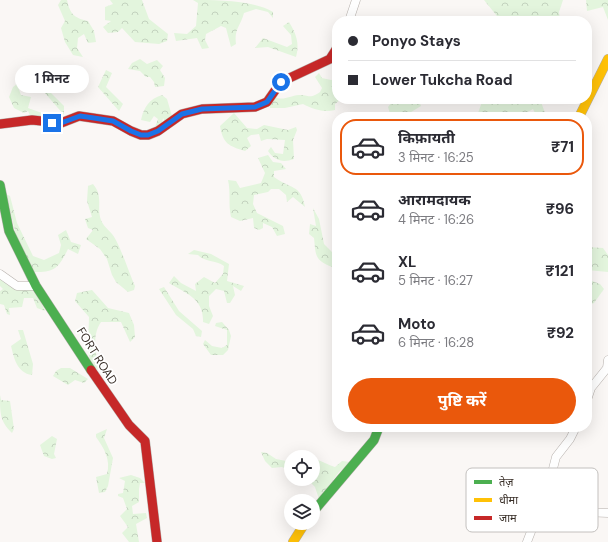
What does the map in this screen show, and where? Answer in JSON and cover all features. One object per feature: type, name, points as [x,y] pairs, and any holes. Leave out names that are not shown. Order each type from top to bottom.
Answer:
[{"type":"street","points":[[351,16],[356,0]]},
{"type":"street","points":[[0,124],[32,120],[61,123],[80,116],[113,121],[141,135],[148,135],[158,131],[182,114],[202,109],[255,107],[267,102],[281,82],[330,59],[332,56]]},
{"type":"street","points":[[592,92],[608,59]]},
{"type":"street","name":"FORT ROAD","points":[[0,185],[10,231],[36,286],[128,425],[145,441],[156,542]]},
{"type":"street","points":[[0,274],[17,286],[36,286]]},
{"type":"street","points":[[592,388],[607,368],[608,360]]},
{"type":"street","points":[[320,504],[374,440],[377,432]]},
{"type":"street","points":[[553,468],[556,457],[574,432]]},
{"type":"street","points":[[598,513],[608,513]]},
{"type":"street","points":[[293,542],[301,530]]},
{"type":"street","points":[[527,542],[531,532]]},
{"type":"green space","points":[[61,0],[67,0],[73,15],[88,21],[94,31],[96,42],[88,43],[84,34],[78,38],[77,48],[83,57],[73,55],[65,42],[61,28],[65,21],[58,5]]},
{"type":"green space","points":[[110,0],[142,0],[149,19],[168,34],[167,41],[159,44],[135,42],[122,28],[118,32],[108,33],[103,27],[111,21],[105,20],[105,7],[113,4]]},
{"type":"green space","points":[[193,0],[213,0],[256,5],[273,12],[273,18],[268,12],[256,9],[244,13],[237,31],[236,44],[231,47],[226,28],[221,26],[206,34],[205,40],[209,48],[202,49],[197,38],[176,41],[174,33],[187,34],[196,26],[198,3]]},
{"type":"green space","points":[[484,0],[563,0],[559,12],[559,16],[497,16]]},
{"type":"green space","points":[[586,0],[608,0],[608,20],[603,7],[587,11]]},
{"type":"green space","points":[[289,22],[297,39],[298,48],[296,57],[268,47],[255,48],[263,38],[287,47],[292,44],[291,35],[283,26]]},
{"type":"green space","points":[[140,59],[147,64],[157,60],[163,66],[160,70],[165,78],[164,86],[155,87],[154,82],[150,77],[146,77],[140,71],[128,69],[132,63]]},
{"type":"green space","points":[[106,70],[112,73],[106,87],[123,104],[119,111],[98,87]]},
{"type":"green space","points":[[42,72],[45,87],[64,106],[64,115],[38,85],[36,74]]},
{"type":"green space","points":[[319,73],[322,78],[332,80],[332,104],[335,104],[335,110],[319,110],[303,104],[285,108],[270,108],[270,103],[274,97],[281,99],[299,95],[311,96],[320,92],[322,88],[315,77]]},
{"type":"green space","points":[[17,84],[21,95],[31,97],[28,108],[42,113],[43,116],[31,118],[28,111],[24,113],[14,108],[9,97],[13,87]]},
{"type":"green space","points":[[162,95],[167,99],[172,116],[166,123],[163,118],[162,123],[155,127],[158,119],[154,116],[150,122],[141,120],[150,101]]},
{"type":"green space","points":[[390,104],[420,104],[421,106],[411,112],[390,112],[388,107]]},
{"type":"green space","points":[[481,104],[542,104],[545,112],[534,112],[533,109],[528,112],[478,112]]},
{"type":"green space","points":[[234,113],[247,128],[257,129],[264,125],[288,130],[296,127],[297,130],[293,140],[294,159],[283,161],[273,157],[268,151],[271,147],[275,153],[283,154],[285,140],[267,139],[261,141],[259,134],[251,135],[247,138],[251,146],[245,151],[231,146],[225,141],[220,126]]},
{"type":"green space","points":[[268,155],[273,162],[281,163],[286,169],[274,171],[274,177],[298,191],[301,194],[305,207],[293,197],[287,202],[286,195],[279,189],[271,189],[268,192],[254,195],[253,204],[257,213],[283,226],[285,234],[277,236],[272,227],[263,223],[263,228],[259,230],[254,228],[253,218],[240,221],[231,217],[230,212],[228,180],[236,181],[240,188],[261,183],[265,173],[258,158]]},
{"type":"green space","points":[[93,184],[98,193],[101,220],[112,234],[118,245],[135,286],[134,290],[128,292],[116,282],[107,259],[100,249],[86,239],[93,230],[88,228],[85,219],[92,217],[87,201],[88,186]]},
{"type":"green space","points":[[6,194],[10,196],[17,223],[33,256],[44,260],[59,253],[61,245],[58,235],[66,230],[71,242],[81,245],[78,254],[68,249],[56,268],[47,271],[34,272],[16,235]]},
{"type":"green space","points":[[313,208],[319,219],[324,244],[332,252],[332,267],[322,262],[317,256],[314,238],[309,234],[310,224],[316,226]]},
{"type":"green space","points":[[592,247],[603,248],[608,255],[608,272],[592,270]]},
{"type":"green space","points":[[194,250],[211,254],[229,264],[227,281],[244,286],[241,291],[233,286],[235,295],[230,303],[227,303],[224,291],[216,289],[209,296],[209,306],[213,316],[209,324],[203,322],[203,314],[197,302],[188,294],[169,283],[174,276],[181,283],[196,291],[195,284],[204,277],[215,283],[223,274],[224,266],[221,264],[203,259],[198,255],[188,254]]},
{"type":"green space","points":[[0,277],[22,285],[33,291],[41,302],[45,311],[37,308],[33,298],[24,298],[22,307],[9,308],[10,315],[7,314],[4,305],[0,304],[0,291],[3,289],[0,286]]},
{"type":"green space","points":[[592,281],[600,284],[604,289],[592,304]]},
{"type":"green space","points":[[164,287],[179,311],[202,331],[201,337],[196,336],[193,329],[176,315],[159,289]]},
{"type":"green space","points":[[92,290],[108,308],[129,313],[134,325],[135,337],[130,342],[121,322],[101,322],[95,339],[98,370],[90,363],[88,347],[89,317],[75,301],[77,293]]},
{"type":"green space","points":[[222,322],[229,330],[231,336],[228,350],[223,355],[211,355],[203,344],[205,340],[212,346],[222,348],[227,345],[227,330],[215,326],[216,323]]},
{"type":"green space","points":[[18,330],[23,330],[33,364],[32,375],[27,374],[20,368],[13,355],[11,346],[21,339]]},
{"type":"green space","points":[[61,368],[70,368],[88,379],[84,383],[75,380],[68,385],[53,376],[56,371]]},
{"type":"green space","points":[[0,395],[1,400],[10,401],[14,429],[12,433],[3,421],[0,407]]},
{"type":"green space","points":[[107,429],[104,438],[113,458],[108,486],[105,492],[99,493],[96,477],[107,474],[108,464],[106,454],[96,437],[96,434]]},
{"type":"green space","points":[[52,436],[57,439],[54,454],[56,458],[52,459],[44,456],[40,445]]},
{"type":"green space","points":[[261,452],[267,453],[276,459],[284,461],[284,468],[272,468],[265,461]]},
{"type":"green space","points":[[320,460],[335,467],[342,461],[350,462],[339,472],[320,498],[320,494],[317,494],[314,486],[320,486]]},
{"type":"green space","points":[[131,475],[140,478],[145,483],[140,483],[139,502],[132,506],[133,514],[146,513],[147,518],[136,524],[139,542],[129,542],[122,533],[128,527],[120,516],[127,509],[123,498],[118,496],[118,494],[123,493],[125,481],[119,478]]},
{"type":"traffic: fast","points":[[0,185],[9,231],[36,286],[91,370]]},
{"type":"traffic: fast","points":[[320,504],[374,440],[377,432]]},
{"type":"traffic: slow","points":[[592,91],[608,59]]},
{"type":"traffic: slow","points":[[582,112],[586,104]]},
{"type":"traffic: slow","points":[[293,542],[301,530]]},
{"type":"traffic: jam","points":[[0,124],[32,120],[61,123],[79,116],[113,121],[131,131],[141,135],[148,135],[158,131],[182,114],[202,109],[255,107],[267,102],[281,82],[330,59],[332,56]]},
{"type":"traffic: jam","points":[[91,370],[129,425],[145,441],[157,542]]},
{"type":"route","points":[[52,123],[61,123],[80,116],[113,121],[141,135],[148,135],[168,125],[182,114],[202,109],[255,107],[267,102],[281,82]]}]
